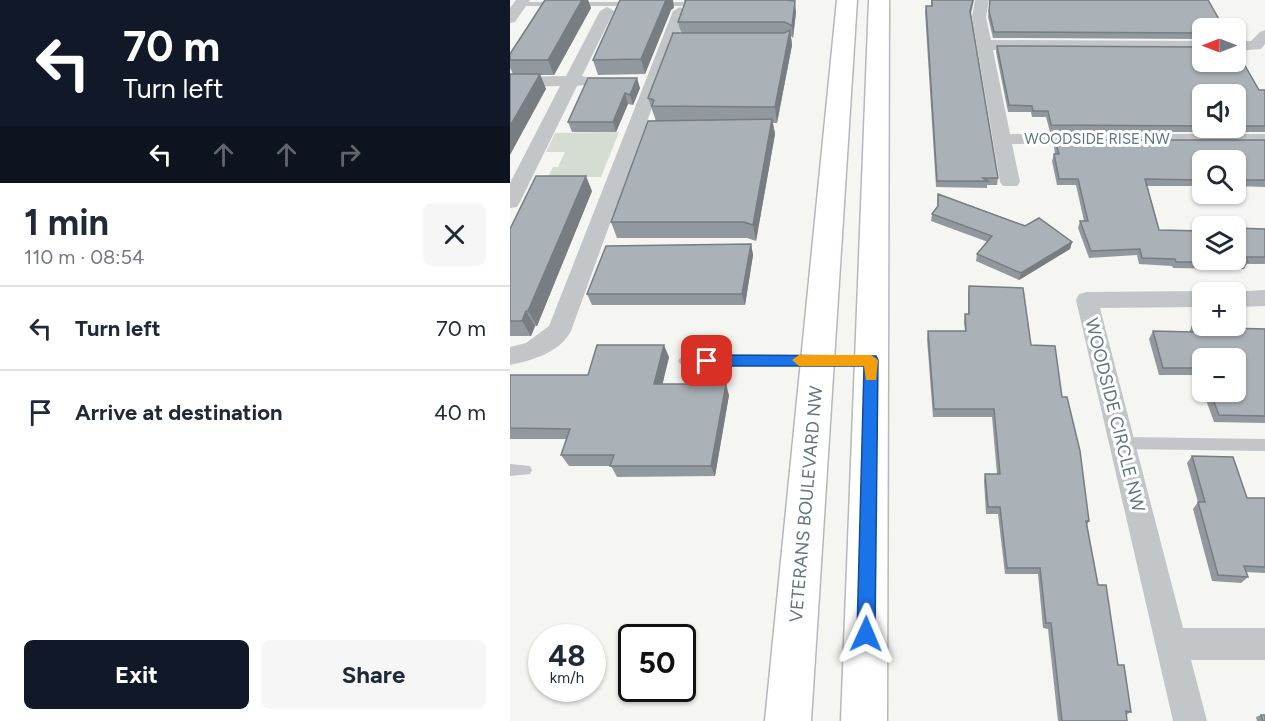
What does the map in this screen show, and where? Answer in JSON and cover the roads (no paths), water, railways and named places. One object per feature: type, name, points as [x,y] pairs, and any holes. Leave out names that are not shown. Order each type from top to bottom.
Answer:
[{"type":"main road","name":"VETERANS BOULEVARD NW","points":[[788,721],[847,0]]},
{"type":"main road","points":[[864,721],[879,0]]},
{"type":"main road","points":[[879,26],[890,0]]},
{"type":"street","name":"WOODSIDE RISE NW","points":[[982,0],[979,17],[1010,182]]},
{"type":"street","points":[[510,202],[607,11]]},
{"type":"street","points":[[510,356],[533,351],[559,331],[635,129],[646,81],[675,41],[680,11]]},
{"type":"street","points":[[1260,40],[1265,62]]},
{"type":"street","points":[[984,45],[1192,46]]},
{"type":"street","points":[[510,82],[605,81]]},
{"type":"street","points":[[635,129],[658,129]]},
{"type":"street","name":"WOODSIDE RISE NW","points":[[1002,139],[1265,139]]},
{"type":"street","points":[[591,247],[613,247]]},
{"type":"street","points":[[1246,299],[1265,298]]},
{"type":"street","name":"WOODSIDE CIRCLE NW","points":[[1191,721],[1087,300],[1192,299]]},
{"type":"street","points":[[1172,644],[1265,644]]},
{"type":"lane","points":[[515,11],[640,4]]},
{"type":"lane","points":[[652,4],[712,4]]},
{"type":"lane","points":[[684,361],[871,360]]},
{"type":"lane","points":[[1123,443],[1265,445]]},
{"type":"lane","points":[[510,470],[525,470]]}]
